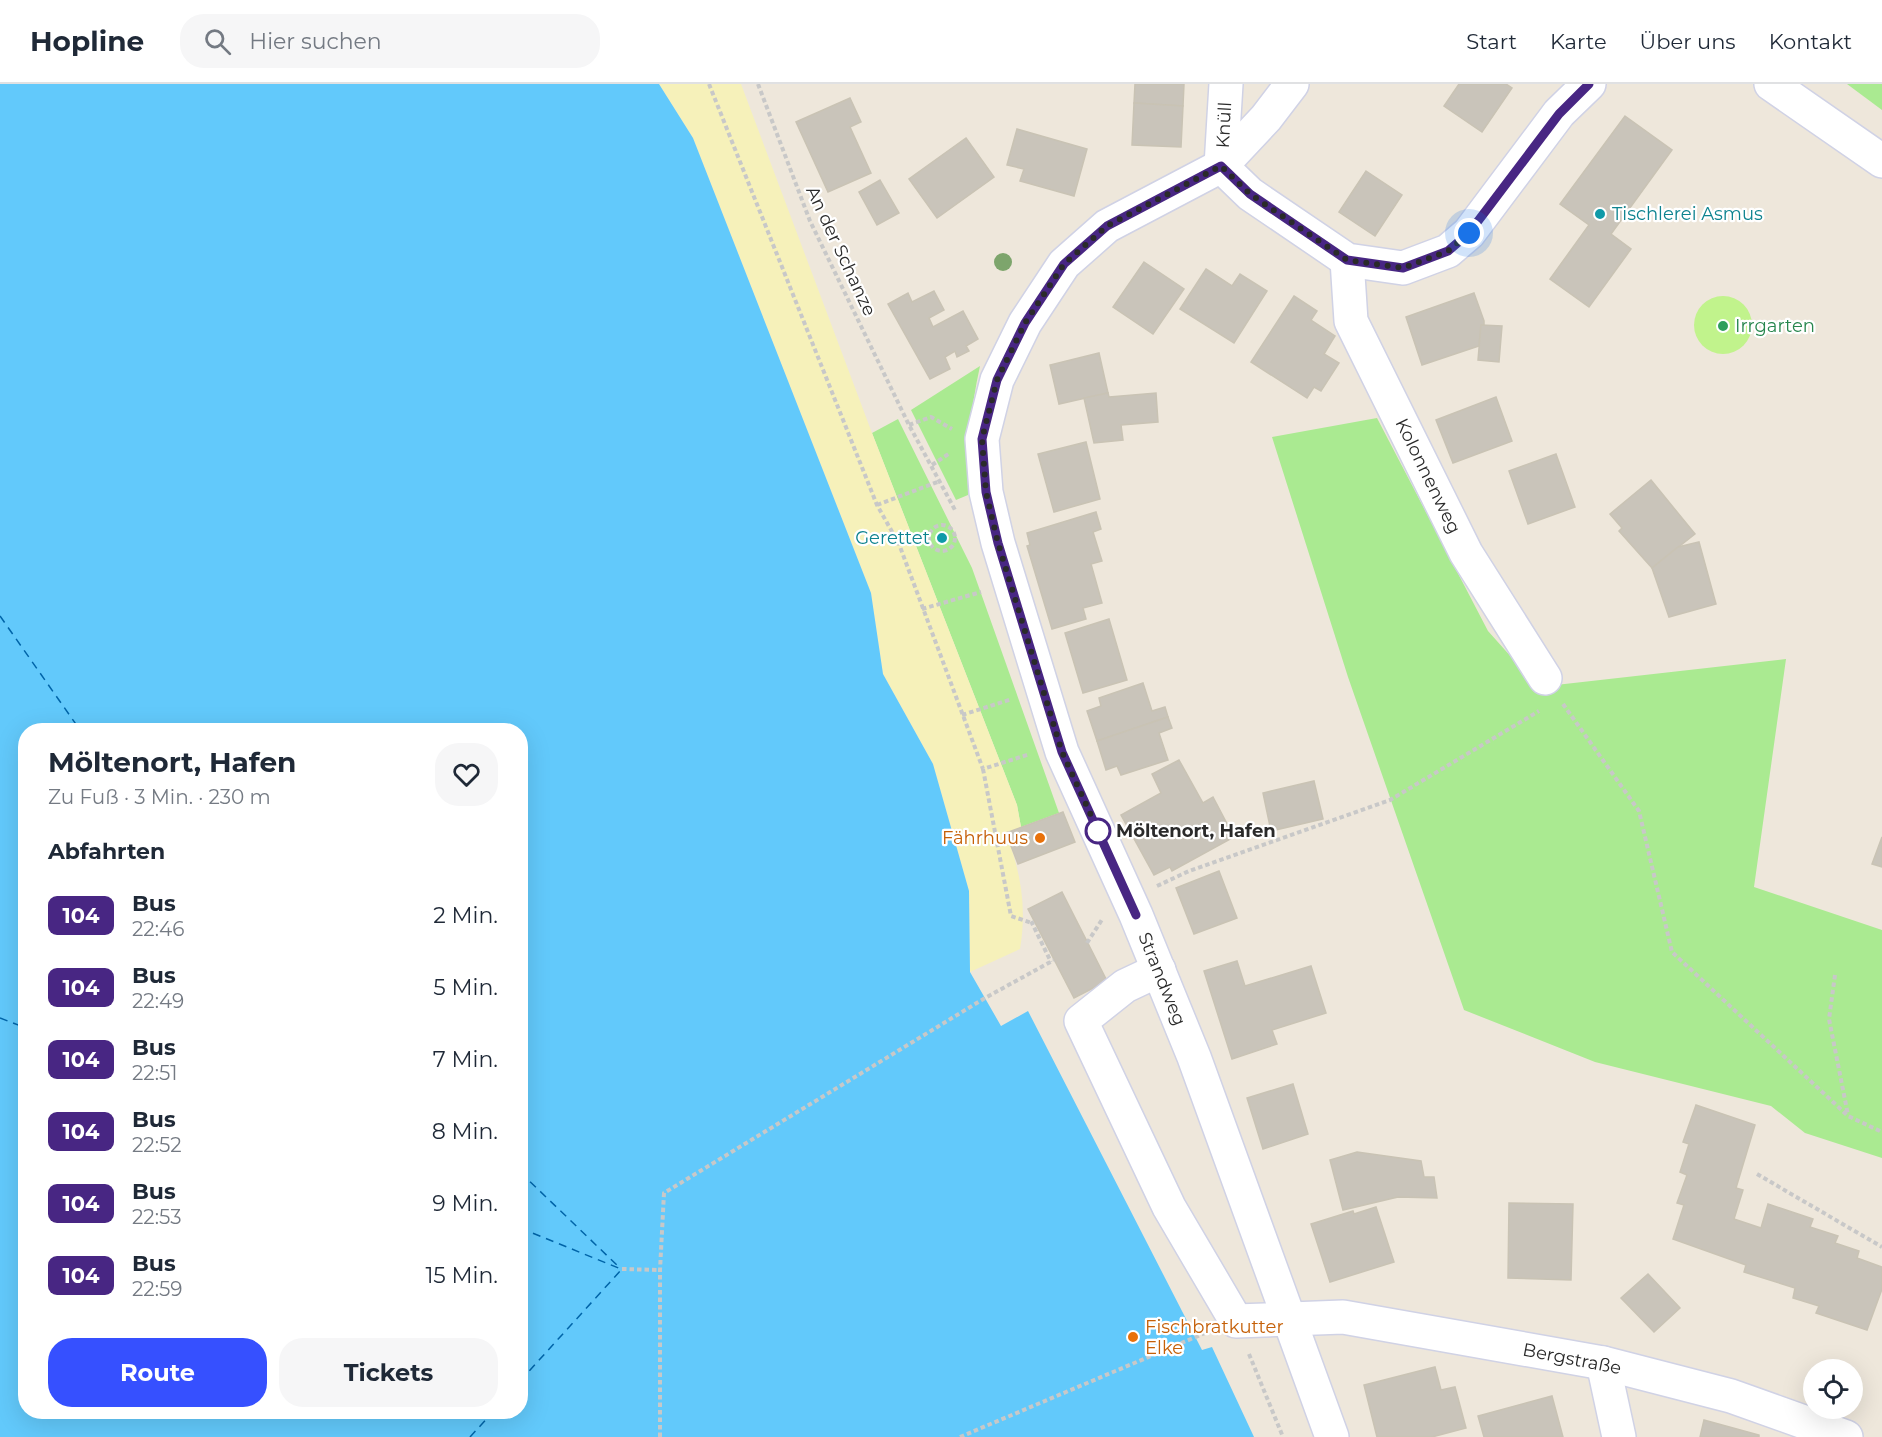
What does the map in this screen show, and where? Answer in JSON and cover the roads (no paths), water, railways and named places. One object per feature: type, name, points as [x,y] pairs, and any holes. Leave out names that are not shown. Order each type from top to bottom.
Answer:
[{"type":"street","name":"Knüll","points":[[1221,166],[1226,84]]},
{"type":"street","name":"Strandweg","points":[[1292,84],[1266,118],[1221,166],[1107,226],[1064,264],[1025,323],[997,380],[982,439],[986,492],[998,543],[1062,752],[1119,905],[1159,970],[1291,1319],[1332,1437]]},
{"type":"street","points":[[1221,166],[1250,194],[1347,260],[1403,268],[1448,251],[1469,233],[1559,114],[1589,84]]},
{"type":"street","points":[[1772,84],[1882,161]]},
{"type":"street","name":"Kolonnenweg","points":[[1347,260],[1351,321],[1466,553],[1545,678]]},
{"type":"street","name":"Bergstraße","points":[[1159,970],[1125,986],[1081,1021],[1169,1207],[1236,1321],[1343,1317],[1604,1364],[1731,1396],[1846,1437]]},
{"type":"street","points":[[1604,1364],[1619,1437]]},
{"type":"water","points":[[0,84],[659,84],[693,138],[871,593],[883,674],[933,764],[969,891],[970,972],[1001,1026],[1028,1011],[1202,1350],[1212,1347],[1254,1437],[0,1437]]},
{"type":"place","name":"Tischlerei Asmus","points":[[1600,214]]},
{"type":"place","name":"Irrgarten","points":[[1723,326]]},
{"type":"place","name":"Gerettet","points":[[942,538]]},
{"type":"place","name":"Möltenort, Hafen","points":[[1098,831]]},
{"type":"place","name":"Fährhuus","points":[[1040,838]]},
{"type":"place","name":"Fischbratkutter Elke","points":[[1133,1337]]}]
